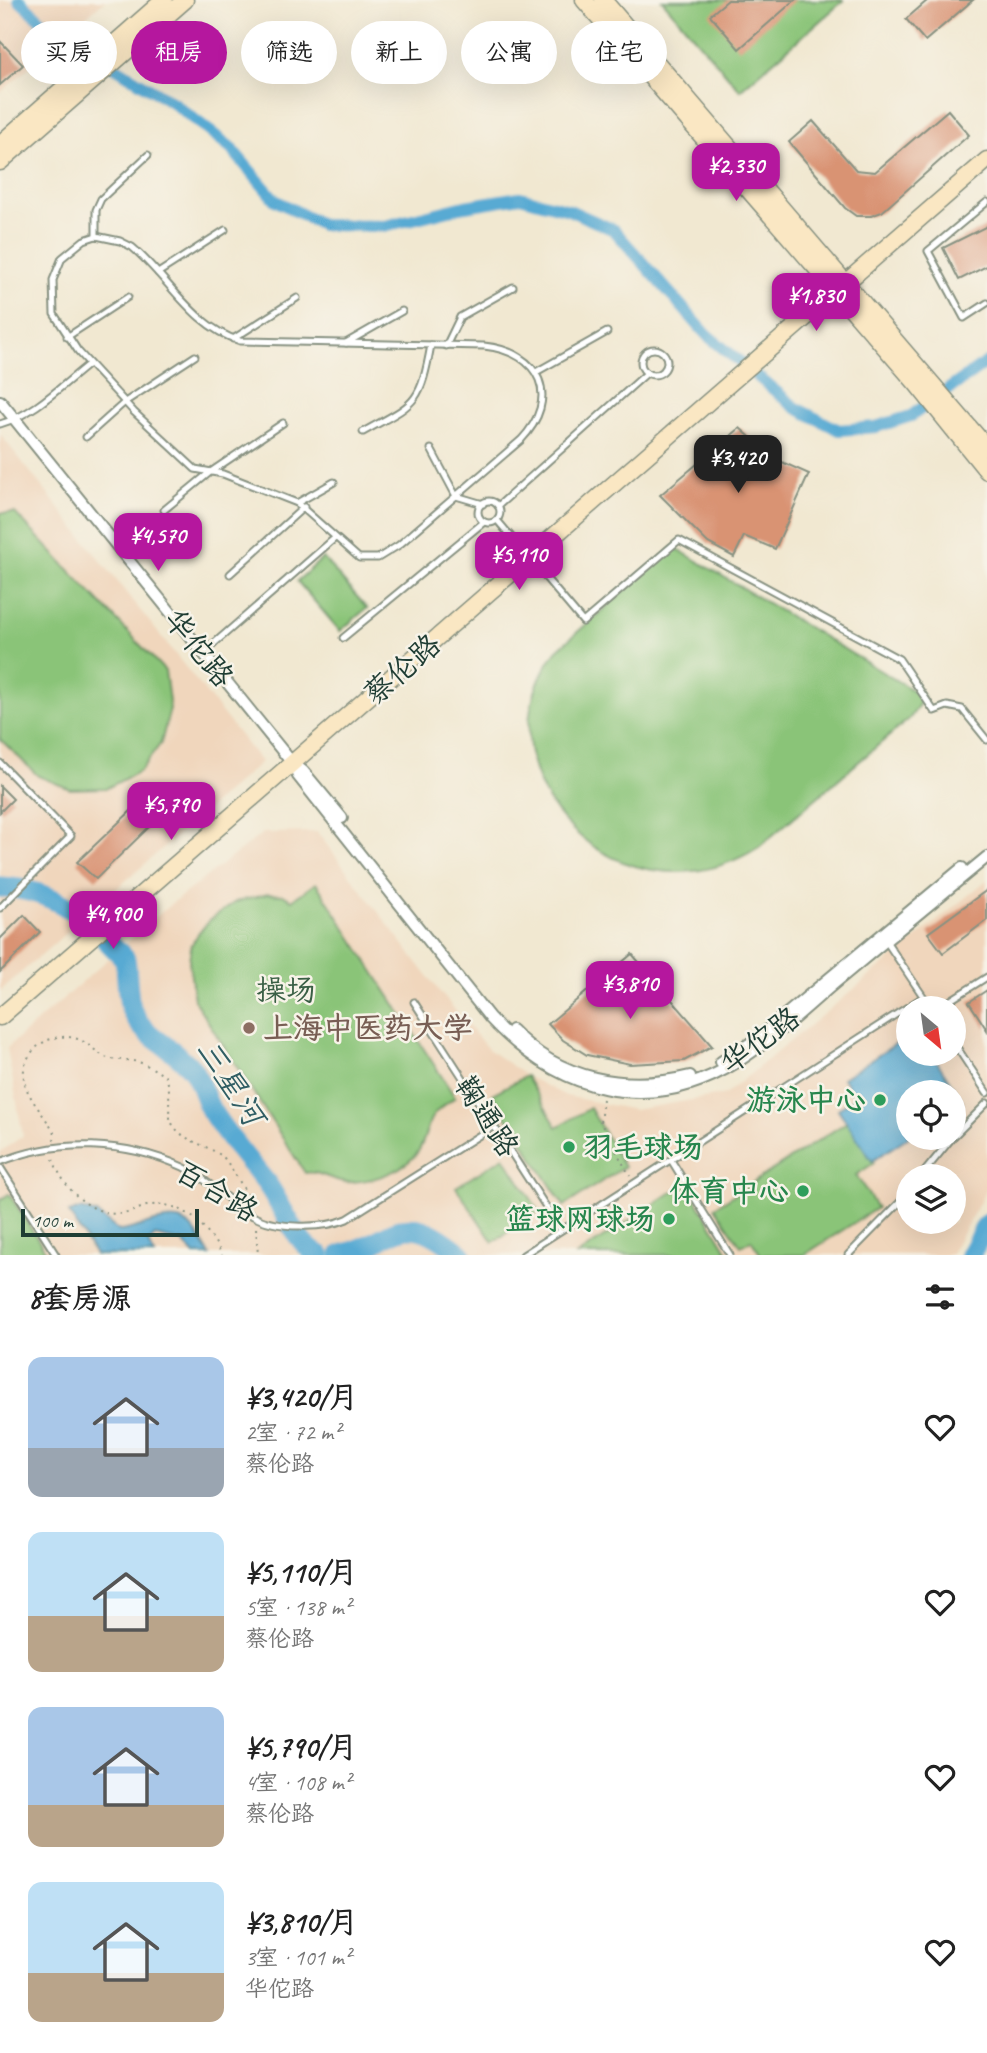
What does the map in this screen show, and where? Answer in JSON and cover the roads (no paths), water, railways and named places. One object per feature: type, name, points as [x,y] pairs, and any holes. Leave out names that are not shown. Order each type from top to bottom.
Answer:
[{"type":"street","points":[[128,40],[164,0]]},
{"type":"street","points":[[0,144],[74,87],[128,40],[185,0]]},
{"type":"street","points":[[584,0],[842,286]]},
{"type":"street","points":[[603,0],[959,425],[987,471]]},
{"type":"street","points":[[0,162],[74,87]]},
{"type":"street","name":"蔡伦路","points":[[0,1017],[113,922],[256,791],[293,764],[842,286],[985,166]]},
{"type":"street","name":"华佗路","points":[[0,401],[293,764],[322,793],[515,1034],[547,1059],[569,1070],[620,1083],[670,1081],[713,1067],[733,1056],[987,847]]},
{"type":"street","points":[[959,425],[987,448]]},
{"type":"street","name":"华佗路","points":[[293,764],[298,776],[510,1039],[543,1065],[567,1077],[606,1088],[648,1091],[672,1088],[716,1073],[758,1047],[987,857]]},
{"type":"street","name":"蔡伦路","points":[[0,1027],[83,948]]},
{"type":"lane","points":[[96,236],[96,210],[101,199],[148,155]]},
{"type":"lane","points":[[987,202],[928,251],[964,318],[987,303]]},
{"type":"lane","points":[[158,273],[225,230]]},
{"type":"lane","points":[[96,236],[120,240],[132,247],[196,314],[233,339],[260,343],[499,348],[527,360],[537,372],[542,393],[541,408],[531,430],[399,545],[378,558],[359,558],[297,503],[190,464],[89,364],[67,337],[52,303],[56,269],[73,248],[96,236]]},
{"type":"lane","points":[[446,346],[460,317],[513,287]]},
{"type":"lane","points":[[67,337],[128,297]]},
{"type":"lane","points":[[233,339],[297,298]]},
{"type":"lane","points":[[343,344],[402,311]]},
{"type":"lane","points":[[537,372],[607,332]]},
{"type":"lane","points":[[363,432],[407,408],[418,397],[431,345]]},
{"type":"lane","points":[[498,506],[648,373],[659,373],[665,368],[665,356],[660,351],[651,349],[644,354],[642,366],[648,373]]},
{"type":"lane","points":[[86,437],[125,402],[195,356]]},
{"type":"lane","points":[[0,424],[15,420],[89,364]]},
{"type":"lane","points":[[164,510],[209,472],[283,424]]},
{"type":"lane","points":[[431,449],[456,496],[483,504],[493,502],[500,513],[497,520]]},
{"type":"lane","points":[[297,503],[334,482]]},
{"type":"lane","points":[[483,504],[478,513],[484,522]]},
{"type":"lane","points":[[230,574],[304,507]]},
{"type":"lane","points":[[497,520],[583,622],[679,540],[899,660],[934,710],[947,706],[962,709],[987,740]]},
{"type":"lane","points":[[343,638],[484,522],[497,520]]},
{"type":"lane","points":[[203,653],[335,538]]},
{"type":"lane","points":[[0,763],[71,836],[0,908]]},
{"type":"lane","points":[[886,940],[922,996]]},
{"type":"lane","points":[[957,996],[987,977]]},
{"type":"lane","name":"鞠通路","points":[[414,1002],[561,1230]]},
{"type":"lane","points":[[523,1255],[896,1014]]},
{"type":"lane","points":[[966,1061],[987,1093]]},
{"type":"lane","points":[[966,1124],[987,1103]]},
{"type":"lane","name":"百合路","points":[[0,1162],[51,1149],[111,1145],[158,1157],[209,1182],[255,1218],[276,1223],[323,1227],[347,1219],[494,1126]]},
{"type":"lane","points":[[931,1164],[942,1150]]},
{"type":"lane","points":[[671,1160],[730,1255]]},
{"type":"lane","points":[[0,1167],[56,1255]]},
{"type":"lane","points":[[848,1255],[896,1206]]},
{"type":"water","name":"游泳中心","points":[[896,1044],[896,1066],[940,1066],[949,1080],[896,1080],[896,1145],[872,1161],[838,1109],[855,1098],[843,1078]]},
{"type":"water","points":[[80,1209],[97,1214],[119,1231],[167,1220],[183,1222],[196,1233],[210,1255],[195,1255],[182,1242],[155,1236],[148,1243],[155,1255],[95,1255],[69,1213]]},
{"type":"waterway","points":[[19,0],[45,24],[172,102],[230,147],[275,200],[322,225],[385,226],[465,206],[520,197],[569,210],[614,230],[707,335],[796,408],[839,430],[876,427],[911,416],[987,362]]},
{"type":"waterway","name":"三星河","points":[[0,887],[21,889],[55,900],[84,919],[125,959],[129,999],[137,1021],[192,1069],[218,1122],[267,1184],[304,1244],[320,1255]]},
{"type":"waterway","points":[[970,1255],[987,1224]]},
{"type":"waterway","name":"三星河","points":[[341,1255],[411,1228],[441,1239],[462,1255]]},
{"type":"place","name":"上海中医药大学","points":[[249,1028]]},
{"type":"place","name":"游泳中心","points":[[880,1100]]},
{"type":"place","name":"羽毛球场","points":[[569,1147]]},
{"type":"place","name":"体育中心","points":[[803,1191]]},
{"type":"place","name":"篮球网球场","points":[[669,1219]]},
{"type":"park label","name":"操场","points":[[286,990]]}]
